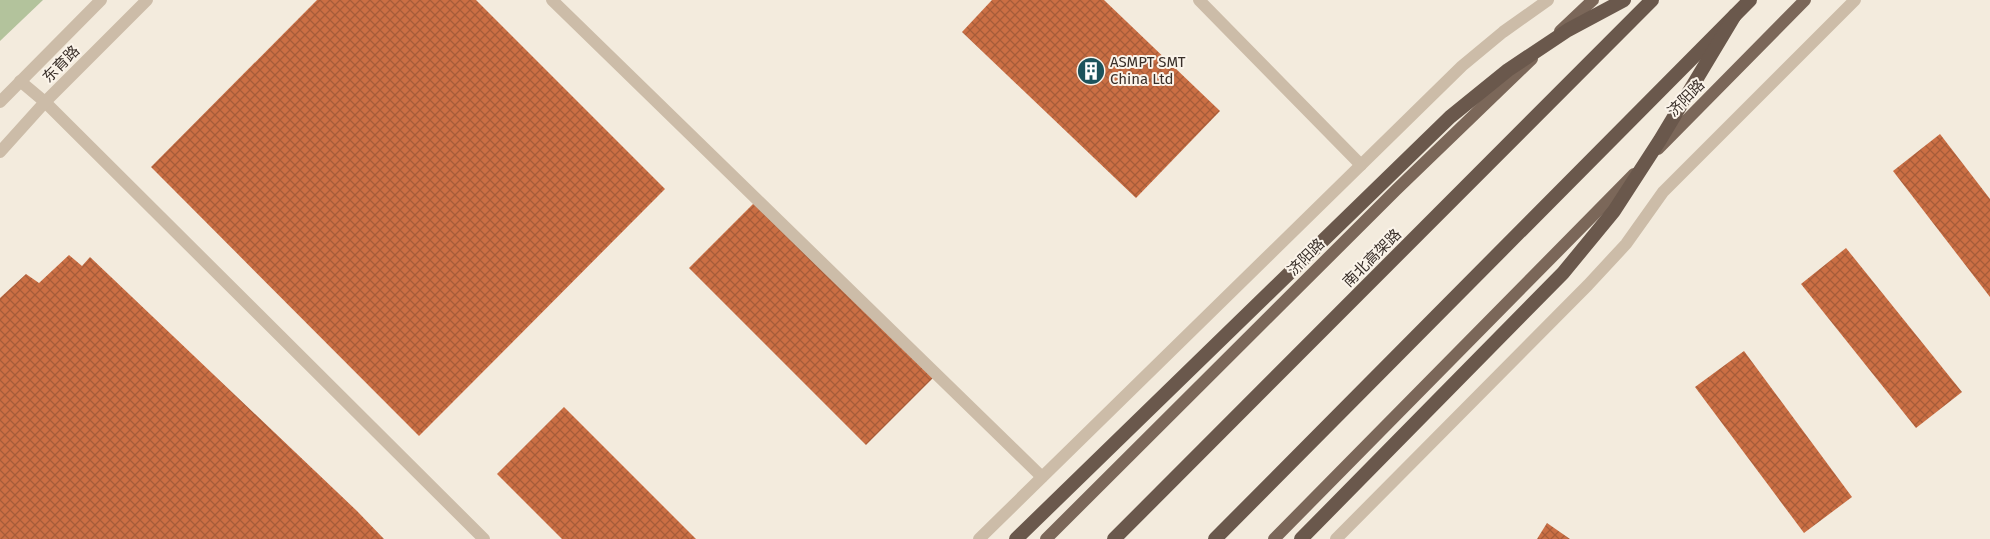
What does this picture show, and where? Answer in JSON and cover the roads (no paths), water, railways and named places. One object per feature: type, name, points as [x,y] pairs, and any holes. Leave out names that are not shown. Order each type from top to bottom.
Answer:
[{"type":"highway","points":[[1016,539],[1450,117],[1508,70],[1568,30],[1624,0]]},
{"type":"highway","name":"南北高架路","points":[[1114,539],[1652,0]]},
{"type":"highway","points":[[1215,539],[1750,0]]},
{"type":"highway","points":[[1301,539],[1563,272],[1614,211],[1660,140],[1735,15]]},
{"type":"main road","name":"济阳路","points":[[1046,539],[1396,190],[1593,0]]},
{"type":"main road","name":"济阳路","points":[[1274,539],[1805,0]]},
{"type":"street","name":"东育路","points":[[0,102],[101,0]]},
{"type":"street","name":"东育路","points":[[0,152],[45,102],[146,0]]},
{"type":"street","points":[[552,0],[1042,477]]},
{"type":"street","points":[[1199,0],[1362,165]]},
{"type":"street","points":[[979,539],[1462,66],[1503,32],[1548,0]]},
{"type":"street","points":[[1336,539],[1588,285],[1626,244],[1663,192],[1855,0]]},
{"type":"street","points":[[20,82],[45,102],[484,539]]},
{"type":"place","name":"ASMPT SMT China Ltd","points":[[1091,71]]}]
